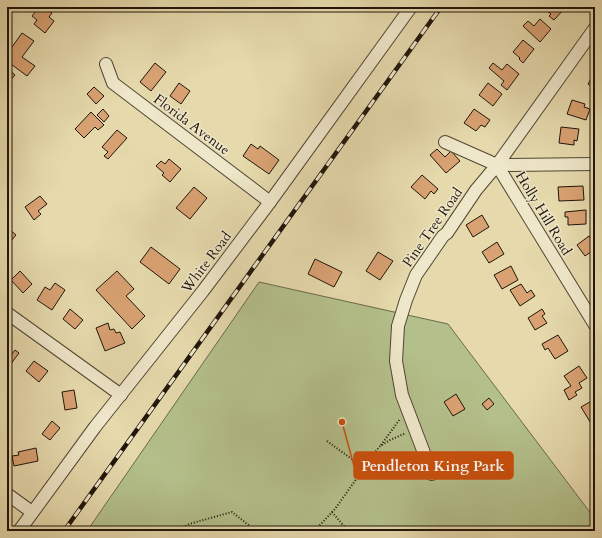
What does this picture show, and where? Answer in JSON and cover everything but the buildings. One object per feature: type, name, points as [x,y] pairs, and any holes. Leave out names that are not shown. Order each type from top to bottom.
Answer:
[{"type":"street","name":"White Road","points":[[19,531],[95,427],[203,291],[270,202],[411,7]]},
{"type":"street","name":"Pine Tree Road","points":[[432,474],[407,410],[402,394],[396,361],[398,326],[406,300],[416,275],[476,190],[595,28]]},
{"type":"street","name":"Florida Avenue","points":[[106,64],[113,83],[270,202]]},
{"type":"street","name":"Holly Hill Road","points":[[445,142],[496,164],[595,325]]},
{"type":"street","points":[[496,164],[595,164]]},
{"type":"street","points":[[7,313],[121,395]]},
{"type":"street","points":[[7,494],[32,512]]},
{"type":"path","points":[[306,531],[312,531],[319,526],[332,512],[407,410]]},
{"type":"path","points":[[379,447],[390,440],[415,430]]},
{"type":"path","points":[[327,441],[364,468]]},
{"type":"path","points":[[178,531],[189,524],[232,512],[256,531]]},
{"type":"path","points":[[332,512],[348,531]]},
{"type":"green space","points":[[259,282],[448,324],[595,519],[595,531],[87,531]]},
{"type":"railway","points":[[64,531],[441,7]]},
{"type":"place","name":"Pendleton King Park","points":[[342,422]]}]
